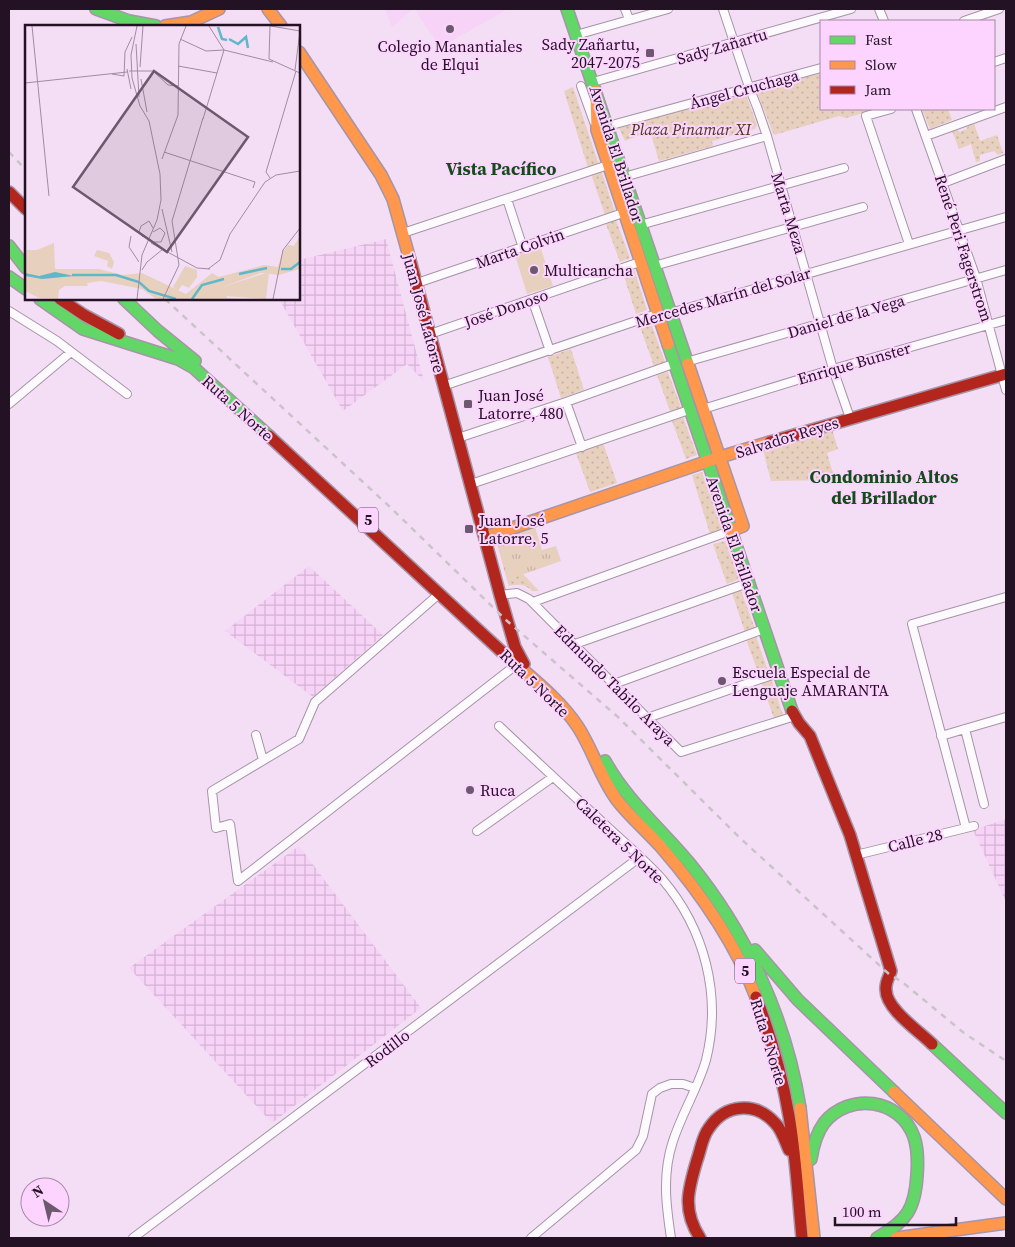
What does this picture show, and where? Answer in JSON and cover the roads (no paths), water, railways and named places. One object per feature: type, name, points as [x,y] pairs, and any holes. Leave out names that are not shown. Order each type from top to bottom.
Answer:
[{"type":"main road","points":[[96,9],[129,21],[151,25]]},
{"type":"main road","points":[[172,25],[191,22],[218,9]]},
{"type":"main road","points":[[268,9],[280,25]]},
{"type":"main road","name":"Avenida El Brillador","points":[[568,9],[743,526],[730,531]]},
{"type":"main road","name":"Juan José Latorre","points":[[300,54],[381,175],[393,199],[486,537],[506,620],[520,664]]},
{"type":"main road","points":[[595,86],[597,130]]},
{"type":"main road","name":"Avenida El Brillador","points":[[597,130],[673,364],[778,673],[794,716],[810,736],[850,835],[891,971],[886,982],[887,996],[893,1006],[910,1024],[1006,1112]]},
{"type":"main road","points":[[9,192],[25,208]]},
{"type":"main road","points":[[9,246],[25,267]]},
{"type":"main road","points":[[9,263],[25,274]]},
{"type":"main road","points":[[9,276],[25,288]]},
{"type":"main road","points":[[9,287],[25,295]]},
{"type":"main road","points":[[34,300],[54,309]]},
{"type":"main road","name":"Ruta 5 Norte","points":[[41,300],[83,329],[166,354],[194,368],[439,594],[582,720],[622,788],[682,853],[721,905],[755,964],[782,1034],[799,1102],[808,1176],[806,1224],[802,1238]]},
{"type":"main road","name":"Ruta 5 Norte","points":[[62,300],[115,332],[173,351],[198,364],[495,633],[520,664],[574,721],[584,736],[602,778],[614,796],[676,864],[702,898],[725,934],[744,970],[772,1039],[787,1100],[795,1165],[806,1224],[814,1238]]},
{"type":"main road","points":[[125,300],[158,331],[198,364]]},
{"type":"main road","name":"Mercedes Marín del Solar","points":[[657,314],[670,313]]},
{"type":"main road","name":"Salvador Reyes","points":[[486,537],[707,462],[850,418],[1004,375]]},
{"type":"main road","points":[[495,633],[506,620]]},
{"type":"main road","points":[[721,905],[762,960],[798,1000],[989,1184],[1006,1198]]},
{"type":"main road","points":[[808,1176],[818,1132],[825,1121],[836,1112],[852,1104],[867,1102],[888,1106],[900,1114],[910,1126],[918,1150],[915,1197],[912,1208],[906,1218],[896,1227],[877,1238]]},
{"type":"main road","points":[[700,1238],[690,1220],[687,1207],[688,1194],[704,1136],[709,1126],[717,1117],[728,1110],[741,1107],[754,1108],[765,1113],[780,1130],[795,1165]]},
{"type":"main road","points":[[896,1238],[1006,1223]]},
{"type":"street","points":[[626,9],[629,19]]},
{"type":"street","points":[[576,35],[668,9]]},
{"type":"street","name":"Marta Meza","points":[[723,9],[748,87],[767,136],[833,369],[850,418]]},
{"type":"street","name":"Sady Zañartu","points":[[595,86],[828,12],[851,9]]},
{"type":"street","points":[[967,20],[999,9]]},
{"type":"street","name":"Ángel Cruchaga","points":[[608,126],[820,68]]},
{"type":"street","name":"Avenida El Brillador","points":[[582,86],[597,130]]},
{"type":"street","points":[[926,136],[1006,107]]},
{"type":"street","points":[[887,110],[866,116],[909,244]]},
{"type":"street","name":"René Peri Fagerstrom","points":[[916,110],[976,278],[1004,375],[1006,390]]},
{"type":"street","points":[[624,177],[767,136]]},
{"type":"street","points":[[943,183],[1006,159]]},
{"type":"street","points":[[403,233],[608,165]]},
{"type":"street","points":[[640,225],[780,184],[844,168]]},
{"type":"street","points":[[507,199],[523,248]]},
{"type":"street","points":[[654,266],[863,207]]},
{"type":"street","name":"Marta Colvin","points":[[417,283],[623,213]]},
{"type":"street","name":"Mercedes Marín del Solar","points":[[670,313],[1006,217]]},
{"type":"street","name":"José Donoso","points":[[430,334],[640,262]]},
{"type":"street","name":"Daniel de la Vega","points":[[686,362],[1006,270]]},
{"type":"street","points":[[532,299],[550,351]]},
{"type":"street","points":[[9,310],[41,330],[127,394]]},
{"type":"street","name":"Mercedes Marín del Solar","points":[[444,386],[657,314]]},
{"type":"street","name":"Enrique Bunster","points":[[702,409],[833,369],[1006,320]]},
{"type":"street","points":[[9,404],[71,352]]},
{"type":"street","points":[[458,438],[673,364]]},
{"type":"street","points":[[566,402],[582,446]]},
{"type":"street","points":[[471,484],[689,410]]},
{"type":"street","points":[[533,602],[730,531]]},
{"type":"street","points":[[574,644],[748,583]]},
{"type":"street","name":"Edmundo Tabilo Araya","points":[[500,596],[517,593],[526,596],[533,602],[681,752],[794,716]]},
{"type":"street","points":[[439,594],[315,702],[299,739],[212,791],[216,828],[230,824],[238,881],[520,664]]},
{"type":"street","points":[[1006,597],[912,624],[942,736],[1006,717]]},
{"type":"street","points":[[614,684],[764,629]]},
{"type":"street","points":[[647,718],[778,673]]},
{"type":"street","name":"Caletera 5 Norte","points":[[499,726],[663,880],[682,906],[697,935],[707,965],[712,995],[711,1033],[705,1063],[673,1141],[668,1158],[666,1202],[671,1238]]},
{"type":"street","points":[[965,729],[984,804]]},
{"type":"street","points":[[256,735],[263,760]]},
{"type":"street","name":"Calle 28","points":[[856,855],[970,827],[942,736]]},
{"type":"street","points":[[477,831],[553,776]]},
{"type":"street","name":"Rodillo","points":[[133,1238],[640,857]]},
{"type":"street","points":[[531,1238],[636,1150],[643,1136],[652,1094],[660,1088],[671,1084],[683,1084],[696,1088]]},
{"type":"railway","points":[[9,152],[25,169]]},
{"type":"railway","points":[[166,300],[390,507],[506,620],[618,717],[740,838],[890,975],[901,981],[964,1033],[1006,1061]]},
{"type":"place","name":"Colegio Manantiales de Elqui","points":[[450,29]]},
{"type":"place","name":"Sady Zañartu, 2047-2075","points":[[650,53]]},
{"type":"place","name":"Multicancha","points":[[534,270]]},
{"type":"place","name":"Juan José Latorre, 480","points":[[468,404]]},
{"type":"place","name":"Juan José Latorre, 5","points":[[469,529]]},
{"type":"place","name":"Escuela Especial de Lenguaje AMARANTA","points":[[722,681]]},
{"type":"place","name":"Ruca","points":[[470,790]]},
{"type":"district","name":"Vista Pacífico","points":[[501,169]]},
{"type":"district","name":"Condominio Altos del Brillador","points":[[884,487]]},
{"type":"park label","name":"Plaza Pinamar XI","points":[[691,129]]}]
